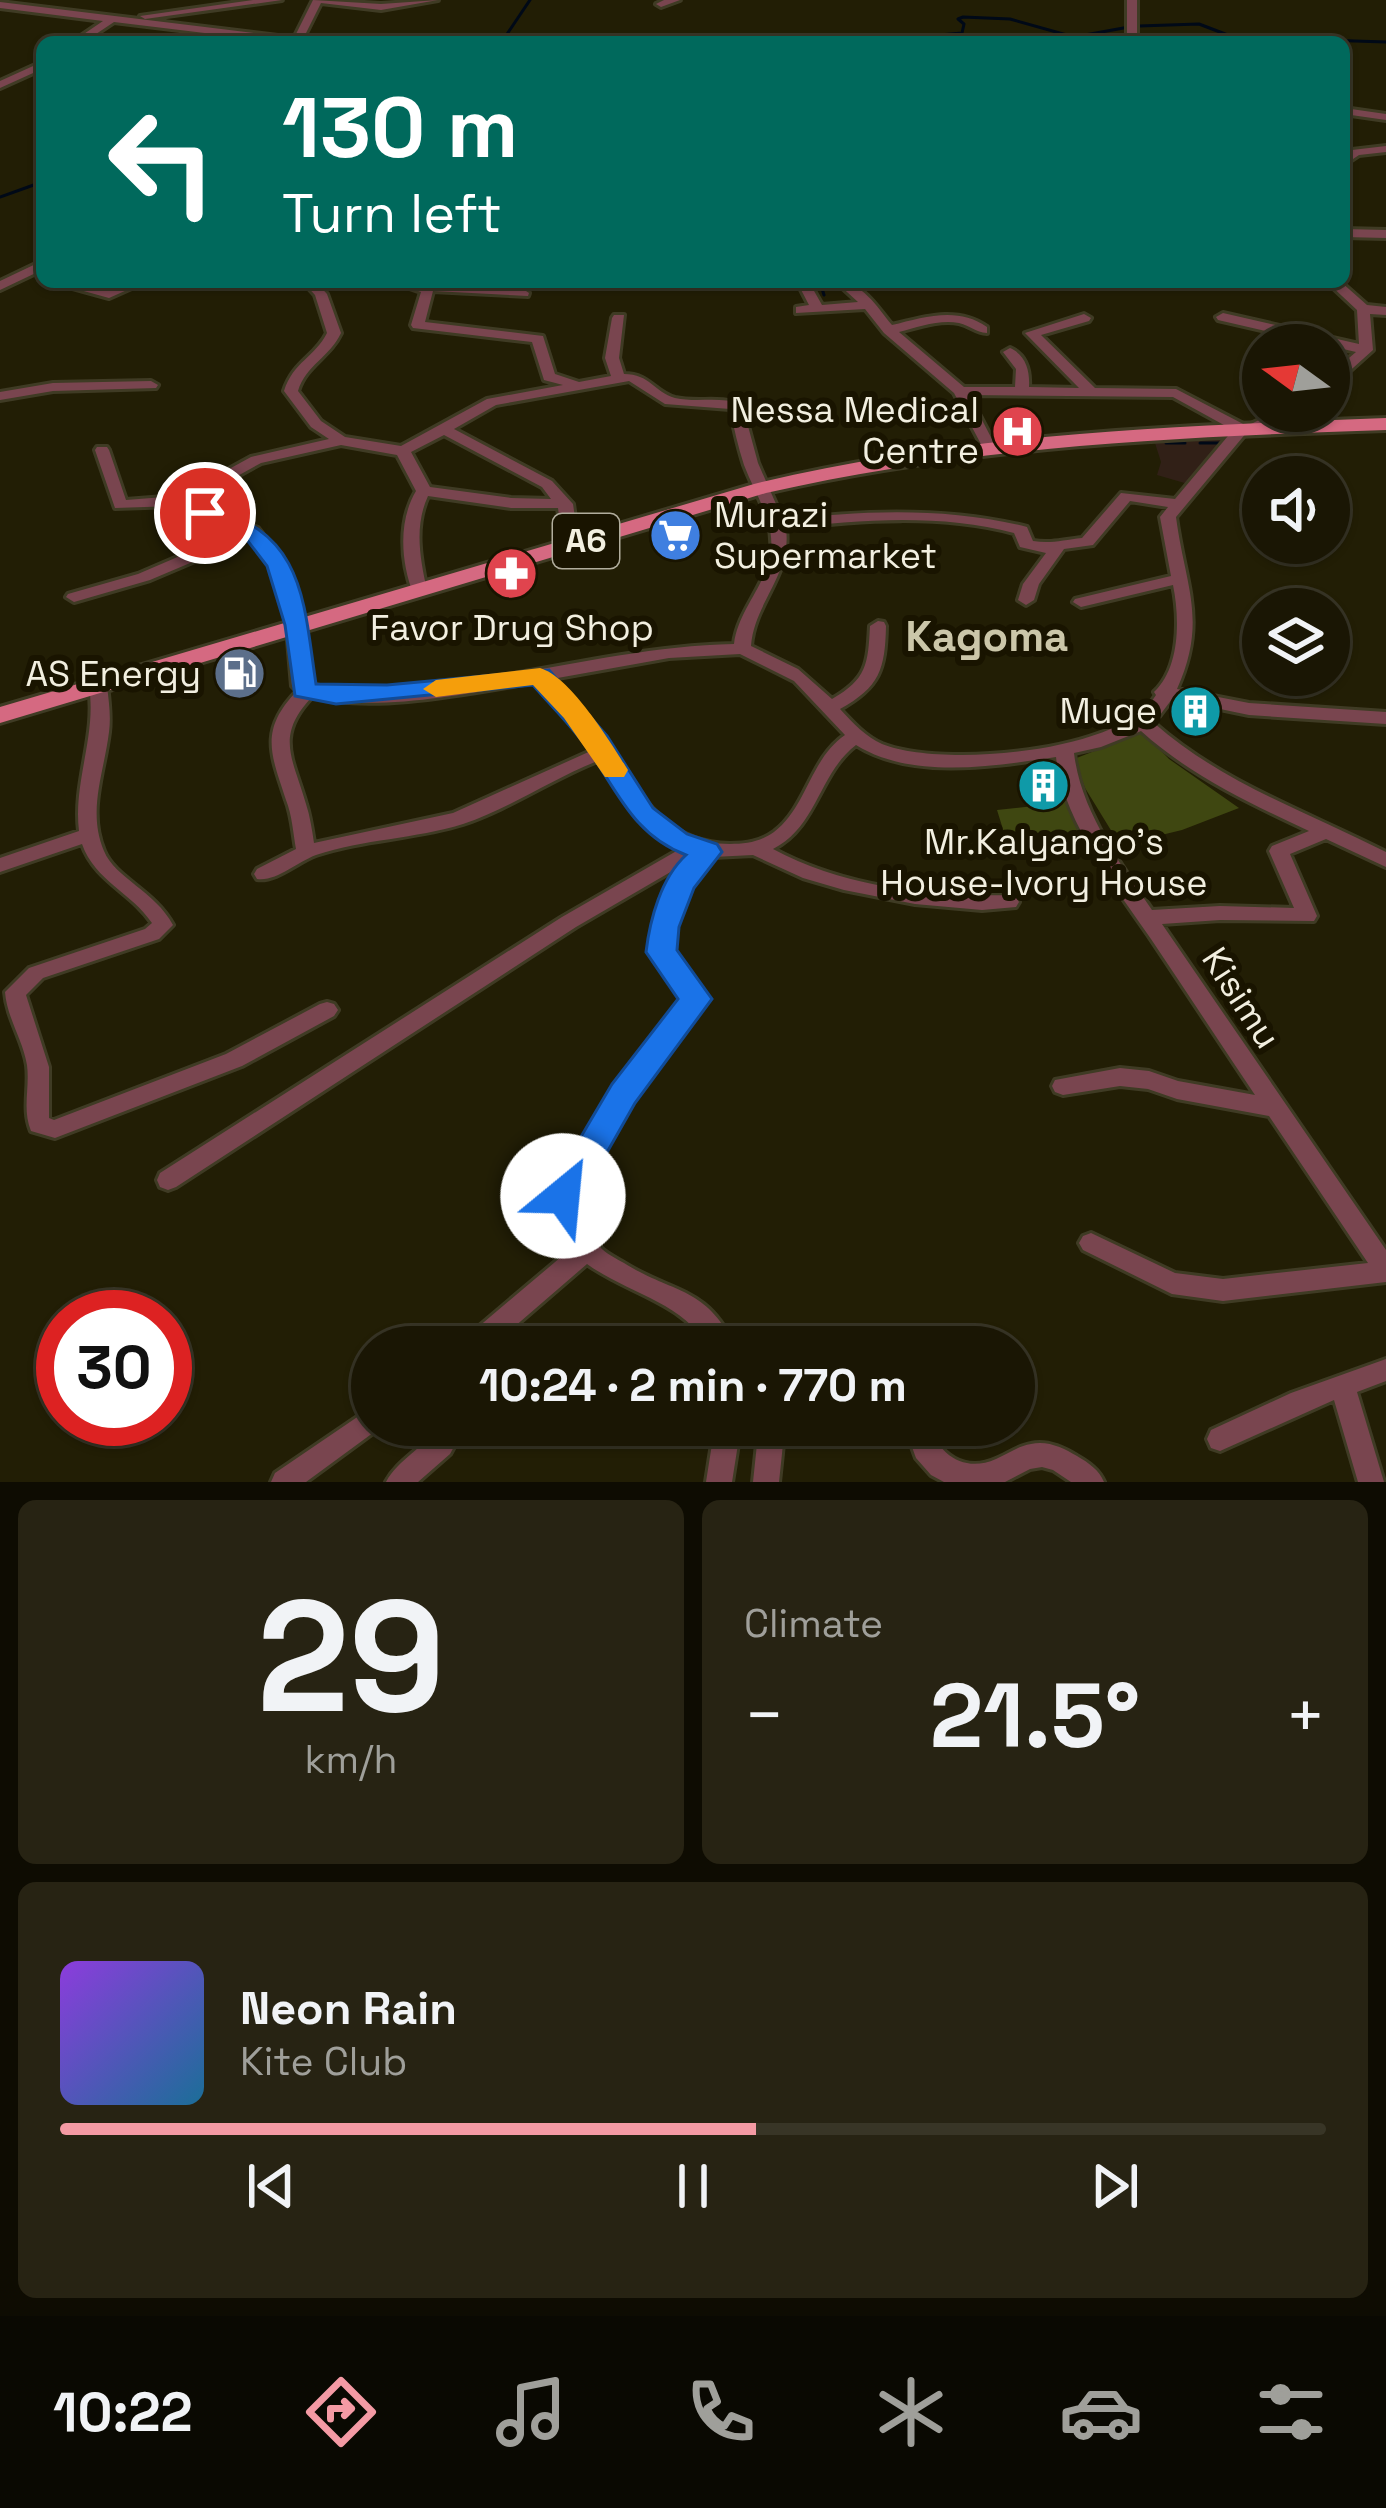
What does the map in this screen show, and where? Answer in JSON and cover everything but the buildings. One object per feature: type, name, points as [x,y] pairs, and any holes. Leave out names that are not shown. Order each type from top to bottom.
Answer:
[{"type":"main road","points":[[1350,425],[1386,424]]},
{"type":"main road","name":"A6","points":[[0,715],[761,488],[888,459],[988,445],[1184,429],[1242,429]]},
{"type":"street","points":[[85,36],[109,20],[277,0]]},
{"type":"street","points":[[303,36],[318,0],[381,7],[433,0]]},
{"type":"street","points":[[661,4],[675,0]]},
{"type":"street","points":[[1131,36],[1132,0]]},
{"type":"street","points":[[0,5],[248,36]]},
{"type":"street","points":[[190,36],[196,30]]},
{"type":"street","points":[[0,85],[36,68]]},
{"type":"street","points":[[1350,112],[1386,117]]},
{"type":"street","points":[[1350,157],[1386,149]]},
{"type":"street","points":[[1350,233],[1386,234]]},
{"type":"street","points":[[0,286],[36,268]]},
{"type":"street","points":[[20,275],[36,278]]},
{"type":"street","points":[[83,288],[109,294],[124,288]]},
{"type":"street","points":[[315,288],[334,333],[328,347],[299,366],[291,391],[316,424],[341,441]]},
{"type":"street","points":[[425,288],[427,297],[418,325],[538,339],[549,377],[578,384]]},
{"type":"street","points":[[453,288],[524,293]]},
{"type":"street","points":[[806,288],[818,308]]},
{"type":"street","points":[[849,288],[889,331],[959,391],[988,445]]},
{"type":"street","points":[[1340,288],[1363,309],[1386,311]]},
{"type":"street","points":[[801,310],[868,305]]},
{"type":"street","points":[[1363,309],[1366,350]]},
{"type":"street","points":[[1223,317],[1366,350]]},
{"type":"street","points":[[619,318],[612,358],[620,379]]},
{"type":"street","points":[[889,331],[959,318],[972,320],[982,330]]},
{"type":"street","points":[[1084,318],[1032,333],[1090,391]]},
{"type":"street","points":[[1350,364],[1366,350]]},
{"type":"street","points":[[1010,352],[1023,369],[1022,393]]},
{"type":"street","points":[[742,649],[746,626],[778,562],[778,525],[761,488],[736,407],[727,402],[674,402],[656,394],[644,380],[578,384],[492,402],[403,451],[341,441],[256,460],[214,483],[279,566],[297,628],[301,686],[307,691],[336,696],[387,693],[540,676],[662,653],[742,649],[793,672],[878,749],[939,758],[1001,759],[1065,752],[1144,722],[1155,711],[1184,643],[1180,579],[1168,517],[1243,432]]},
{"type":"street","points":[[0,396],[53,387],[151,385]]},
{"type":"street","points":[[959,391],[1176,393],[1242,427]]},
{"type":"street","points":[[444,428],[547,484],[567,506],[572,545]]},
{"type":"street","points":[[102,450],[120,505],[177,501],[249,529]]},
{"type":"street","points":[[403,451],[424,491]]},
{"type":"street","points":[[424,491],[511,503],[562,503]]},
{"type":"street","points":[[418,590],[413,522],[415,502],[424,491]]},
{"type":"street","points":[[1026,600],[1030,584],[1057,550],[1064,544],[1088,542],[1126,496],[1175,504]]},
{"type":"street","points":[[778,525],[880,518],[991,523],[1021,530],[1026,544],[1057,550]]},
{"type":"street","points":[[74,597],[145,577],[249,529]]},
{"type":"street","points":[[1081,602],[1180,579]]},
{"type":"street","points":[[830,707],[856,694],[873,676],[878,626]]},
{"type":"street","points":[[540,676],[604,752],[643,814],[701,850]]},
{"type":"street","points":[[98,686],[103,735],[83,793],[90,834],[101,864],[143,900],[163,925],[152,934],[36,973],[15,992],[24,1036],[37,1060],[33,1102],[42,1129],[55,1130],[234,1060],[327,1010]]},
{"type":"street","points":[[306,852],[283,773],[280,744],[283,717],[307,691]]},
{"type":"street","points":[[1163,692],[1250,709],[1386,718]]},
{"type":"street","points":[[1144,722],[1174,752],[1209,773],[1386,860]]},
{"type":"street","points":[[167,1180],[568,922],[701,850],[758,849],[773,843],[794,823],[835,752],[859,735]]},
{"type":"street","points":[[263,874],[306,852],[454,821],[512,798],[557,768],[604,752]]},
{"type":"street","name":"Kisimu","points":[[1065,752],[1084,815],[1386,1271]]},
{"type":"street","points":[[1148,918],[1220,913],[1306,916],[1279,851],[1329,830]]},
{"type":"street","points":[[0,866],[90,834]]},
{"type":"street","points":[[758,849],[796,870],[945,902],[1009,902]]},
{"type":"street","points":[[500,1326],[586,1250],[586,1240],[563,1196],[566,1185],[623,1094],[696,999],[661,952],[664,927],[679,888],[701,850]]},
{"type":"street","points":[[1063,1085],[1120,1077],[1149,1080],[1275,1108]]},
{"type":"street","points":[[1091,1243],[1172,1283],[1223,1290],[1386,1271]]},
{"type":"street","points":[[586,1250],[635,1281],[685,1299],[706,1326]]},
{"type":"street","points":[[1220,1439],[1386,1370]]},
{"type":"street","points":[[1342,1385],[1371,1482]]},
{"type":"street","points":[[284,1482],[351,1434]]},
{"type":"street","points":[[399,1482],[440,1446]]},
{"type":"street","points":[[719,1482],[725,1446]]},
{"type":"street","points":[[766,1482],[770,1446]]},
{"type":"street","points":[[922,1446],[925,1456],[950,1474],[986,1477],[1036,1454],[1059,1459],[1091,1482]]},
{"type":"shaded area","points":[[1233,439],[1188,484],[1157,475],[1161,462],[1155,443]]},
{"type":"green space","points":[[1143,732],[1169,759],[1239,808],[1182,830],[1120,845],[1085,788],[1074,759]]},
{"type":"green space","points":[[1065,792],[1082,835],[1006,839],[997,810],[1034,806],[1027,805],[1024,795]]},
{"type":"waterway","points":[[506,36],[530,0]]},
{"type":"waterway","points":[[928,36],[962,33],[964,24],[958,19],[963,17],[1010,19],[1070,36]]},
{"type":"waterway","points":[[1139,26],[1199,24],[1230,36]]},
{"type":"waterway","points":[[1080,36],[1129,27]]},
{"type":"waterway","points":[[1350,41],[1386,42]]},
{"type":"waterway","points":[[0,197],[36,184]]},
{"type":"waterway","points":[[822,288],[824,295]]},
{"type":"waterway","points":[[1166,443],[1185,443]]},
{"type":"waterway","points":[[1200,443],[1223,443]]},
{"type":"slow traffic","points":[[436,689],[540,676],[598,742],[614,770]]},
{"type":"place","name":"Nessa Medical Centre","points":[[1018,431]]},
{"type":"place","name":"Murazi Supermarket","points":[[675,536]]},
{"type":"place","name":"Favor Drug Shop","points":[[512,573]]},
{"type":"place","name":"AS Energy","points":[[240,674]]},
{"type":"place","name":"Muge","points":[[1196,711]]},
{"type":"place","name":"Mr.Kalyango's House-Ivory House","points":[[1044,786]]},
{"type":"district","name":"Kagoma","points":[[987,636]]},
{"type":"route","points":[[205,513],[252,531],[279,566],[298,627],[304,690],[336,696],[423,691],[540,676],[598,742],[643,814],[677,841],[707,852],[689,869],[679,888],[664,927],[661,952],[696,999],[623,1094],[563,1196]]}]
